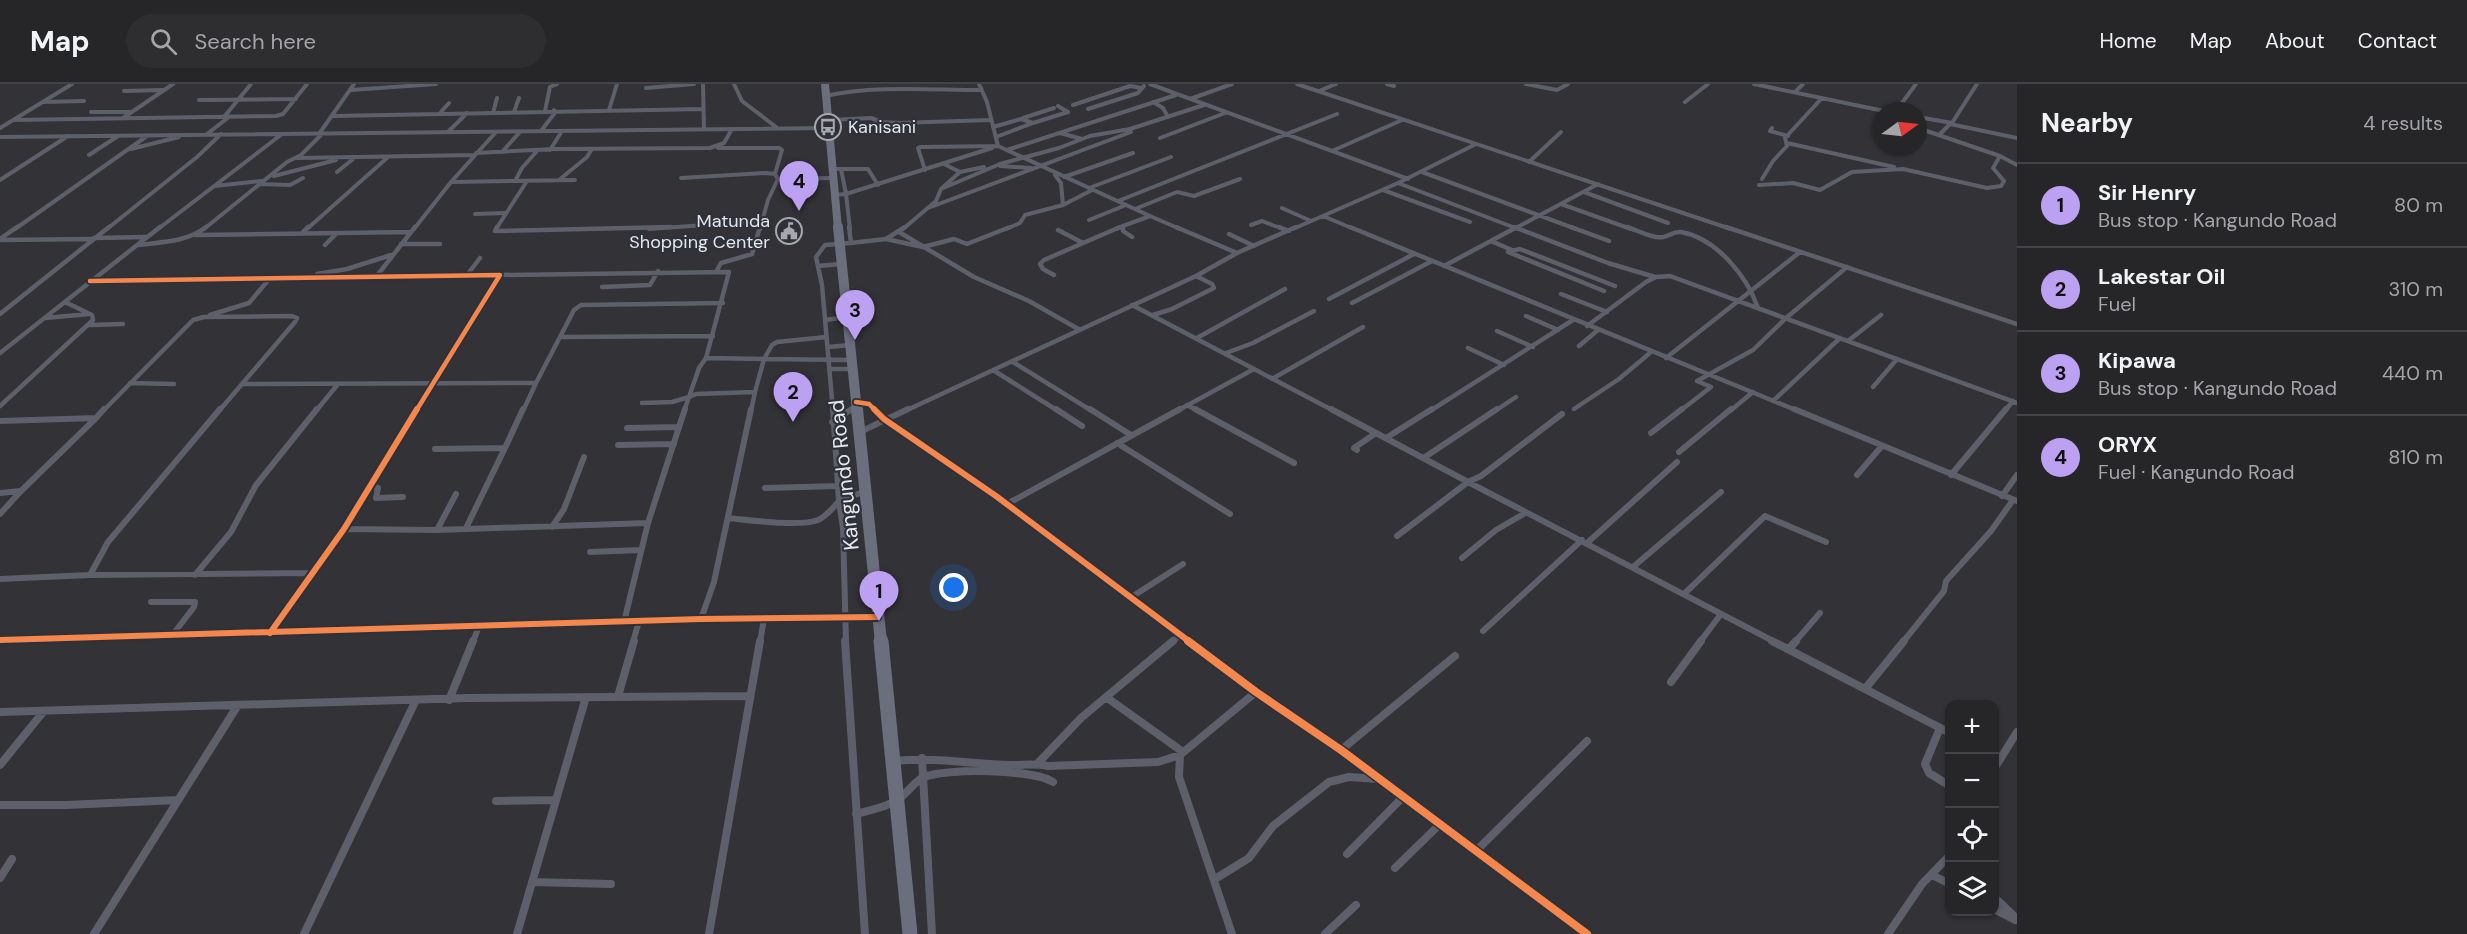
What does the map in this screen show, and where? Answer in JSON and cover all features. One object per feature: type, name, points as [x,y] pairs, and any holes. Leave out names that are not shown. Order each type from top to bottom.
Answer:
[{"type":"highway","name":"Kangundo Road","points":[[825,90],[835,172],[840,194],[845,244],[841,264],[866,491],[877,617],[895,761],[910,934]]},
{"type":"street","points":[[0,128],[72,84]]},
{"type":"street","points":[[123,118],[173,84]]},
{"type":"street","points":[[207,134],[227,117],[251,84]]},
{"type":"street","points":[[13,120],[280,115],[307,84]]},
{"type":"street","points":[[297,158],[321,134],[354,84]]},
{"type":"street","points":[[351,90],[372,86],[436,84]]},
{"type":"street","points":[[545,111],[550,87],[556,84]]},
{"type":"street","points":[[609,110],[617,84]]},
{"type":"street","points":[[645,88],[694,84]]},
{"type":"street","points":[[703,84],[704,129]]},
{"type":"street","points":[[734,84],[742,101],[777,128]]},
{"type":"street","points":[[900,84],[902,90]]},
{"type":"street","points":[[979,84],[998,146]]},
{"type":"street","points":[[1088,109],[1138,93],[1150,84],[1408,179]]},
{"type":"street","points":[[1190,99],[1232,84]]},
{"type":"street","points":[[1297,84],[2017,324]]},
{"type":"street","points":[[1319,91],[1336,84]]},
{"type":"street","points":[[1387,84],[1394,86]]},
{"type":"street","points":[[1526,84],[1558,90],[1568,84]]},
{"type":"street","points":[[1685,102],[1708,84]]},
{"type":"street","points":[[1754,84],[1873,109]]},
{"type":"street","points":[[1795,93],[1803,84]]},
{"type":"street","points":[[1903,102],[1916,84]]},
{"type":"street","points":[[1940,134],[1962,110],[1977,84]]},
{"type":"street","points":[[1073,105],[1130,86],[1142,88]]},
{"type":"street","points":[[124,91],[164,90]]},
{"type":"street","points":[[825,90],[838,93],[981,90]]},
{"type":"street","points":[[1007,150],[1177,94]]},
{"type":"street","points":[[493,113],[497,98]]},
{"type":"street","points":[[514,112],[519,98]]},
{"type":"street","points":[[1787,143],[1785,138],[1822,98]]},
{"type":"street","points":[[199,100],[296,99]]},
{"type":"street","points":[[42,102],[84,101]]},
{"type":"street","points":[[1153,102],[1163,108],[1168,117]]},
{"type":"street","points":[[440,113],[449,103]]},
{"type":"street","points":[[928,208],[1114,140],[1145,125],[1204,105]]},
{"type":"street","points":[[993,127],[1056,107],[1068,111],[996,136]]},
{"type":"street","points":[[332,116],[704,108]]},
{"type":"street","points":[[541,131],[554,111]]},
{"type":"street","points":[[91,112],[133,112]]},
{"type":"street","points":[[448,132],[467,112]]},
{"type":"street","points":[[1160,138],[1226,113]]},
{"type":"street","points":[[1117,201],[1337,114]]},
{"type":"street","points":[[0,137],[732,129],[829,124],[871,118],[882,122],[899,123],[990,120]]},
{"type":"street","points":[[1021,119],[1033,123]]},
{"type":"street","points":[[1332,151],[1402,119]]},
{"type":"street","points":[[1927,119],[2015,138],[2017,131]]},
{"type":"street","points":[[886,239],[899,232],[936,201],[940,189],[960,172],[993,166],[1059,148],[1082,139],[1145,125]]},
{"type":"street","points":[[1772,128],[1770,131],[1788,136]]},
{"type":"street","points":[[710,148],[724,143],[732,129]]},
{"type":"street","points":[[1927,130],[2001,156],[2017,165]]},
{"type":"street","points":[[550,150],[562,131]]},
{"type":"street","points":[[376,277],[451,182],[496,132]]},
{"type":"street","points":[[502,152],[520,132]]},
{"type":"street","points":[[1529,162],[1561,132]]},
{"type":"street","points":[[1059,133],[1082,139]]},
{"type":"street","points":[[122,153],[151,143],[195,134]]},
{"type":"street","points":[[0,315],[197,157],[221,134]]},
{"type":"street","points":[[0,352],[282,134]]},
{"type":"street","points":[[89,155],[118,135]]},
{"type":"street","points":[[0,240],[148,135]]},
{"type":"street","points":[[0,180],[68,136]]},
{"type":"street","points":[[724,143],[730,148]]},
{"type":"street","points":[[1787,143],[1987,188],[2001,186],[2004,181],[1993,168],[2001,156]]},
{"type":"street","points":[[1762,178],[1787,143]]},
{"type":"street","points":[[860,433],[884,419],[1013,362],[1196,276],[1254,246],[1408,179],[1476,144]]},
{"type":"street","points":[[840,194],[878,185],[998,146]]},
{"type":"street","points":[[926,170],[918,148],[998,146],[1237,254]]},
{"type":"street","points":[[196,235],[287,162],[297,158],[388,158],[538,150],[779,148],[782,150],[777,176],[752,254],[721,262],[717,270]]},
{"type":"street","points":[[560,180],[587,157],[592,149]]},
{"type":"street","points":[[515,181],[522,168],[538,150]]},
{"type":"street","points":[[1064,177],[1133,153]]},
{"type":"street","points":[[865,934],[844,620],[843,528],[832,422],[831,369],[816,257],[822,247],[886,239],[923,247],[954,239],[967,244],[1020,223],[1025,215],[1063,205],[1090,189],[1171,157]]},
{"type":"street","points":[[214,186],[264,180],[280,174],[323,165],[339,158]]},
{"type":"street","points":[[338,172],[353,158]]},
{"type":"street","points":[[303,232],[364,176],[388,158]]},
{"type":"street","points":[[944,164],[960,172]]},
{"type":"street","points":[[940,189],[993,166],[1034,169],[1053,172],[1061,183],[1063,205]]},
{"type":"street","points":[[681,178],[777,176],[868,169],[878,185]]},
{"type":"street","points":[[1759,185],[1793,183],[1820,190],[1852,172],[1903,170]]},
{"type":"street","points":[[1422,172],[1609,241]]},
{"type":"street","points":[[259,184],[290,184],[303,178]]},
{"type":"street","points":[[1135,209],[1177,192],[1198,196],[1240,179]]},
{"type":"street","points":[[527,180],[495,231],[644,229],[762,220]]},
{"type":"street","points":[[451,182],[576,180]]},
{"type":"street","points":[[1398,183],[1615,266],[1656,277],[1677,278],[2015,402],[1951,475]]},
{"type":"street","points":[[1444,266],[1598,184]]},
{"type":"street","points":[[1383,190],[1470,222]]},
{"type":"street","points":[[1584,192],[1668,223]]},
{"type":"street","points":[[1561,204],[1660,238],[1677,232],[1701,239],[1741,274],[1756,299],[1758,308]]},
{"type":"street","points":[[1089,220],[1126,205]]},
{"type":"street","points":[[1282,208],[1311,221]]},
{"type":"street","points":[[475,214],[505,213]]},
{"type":"street","points":[[1054,275],[1043,269],[1040,264],[1052,255],[1150,216]]},
{"type":"street","points":[[1323,216],[2015,501],[1946,581],[1944,591],[1865,689]]},
{"type":"street","points":[[1251,225],[1262,221],[1289,231]]},
{"type":"street","points":[[1123,226],[1123,231],[1132,237]]},
{"type":"street","points":[[1058,230],[1083,243]]},
{"type":"street","points":[[137,245],[179,240],[196,235],[411,232]]},
{"type":"street","points":[[899,232],[964,274],[995,286],[1009,295],[1024,299],[1080,330]]},
{"type":"street","points":[[325,245],[337,233]]},
{"type":"street","points":[[1229,234],[1254,246]]},
{"type":"street","points":[[0,240],[148,237]]},
{"type":"street","points":[[1491,242],[1512,250],[1520,249],[1615,285]]},
{"type":"street","points":[[401,244],[440,244]]},
{"type":"street","points":[[1512,250],[1508,254],[1604,291]]},
{"type":"street","points":[[1666,358],[1800,252]]},
{"type":"street","points":[[1329,299],[1414,254]]},
{"type":"street","points":[[298,277],[347,269],[392,255]]},
{"type":"street","points":[[467,275],[480,258]]},
{"type":"street","points":[[1352,303],[1432,261]]},
{"type":"street","points":[[818,266],[841,264]]},
{"type":"street","points":[[1651,433],[1711,387],[1697,381],[1706,374],[1754,350],[1786,318],[1847,267]]},
{"type":"street","points":[[90,281],[717,270],[729,272],[723,303],[706,358],[699,368],[648,523],[624,622]]},
{"type":"street","points":[[602,287],[650,285],[658,271]]},
{"type":"street","points":[[270,633],[344,529],[500,275]]},
{"type":"street","points":[[1153,315],[1172,309],[1214,288],[1212,284],[1196,276]]},
{"type":"street","points":[[1587,326],[1656,277]]},
{"type":"street","points":[[0,514],[21,490],[96,418],[186,325],[193,320],[249,303],[271,278]]},
{"type":"street","points":[[1197,338],[1285,290]]},
{"type":"street","points":[[1561,294],[1607,312]]},
{"type":"street","points":[[0,406],[93,320],[89,314],[65,302]]},
{"type":"street","points":[[466,528],[574,310],[581,305],[723,303]]},
{"type":"street","points":[[1132,305],[1376,434],[1425,457],[1525,513],[1585,541],[1945,730]]},
{"type":"street","points":[[1226,353],[1253,343],[1314,311]]},
{"type":"street","points":[[44,318],[89,314]]},
{"type":"street","points":[[90,575],[108,542],[297,318],[282,315],[204,317]]},
{"type":"street","points":[[1848,341],[1881,315]]},
{"type":"street","points":[[1526,316],[1558,330]]},
{"type":"street","points":[[825,320],[847,317]]},
{"type":"street","points":[[1386,438],[1573,320]]},
{"type":"street","points":[[89,325],[123,324]]},
{"type":"street","points":[[1272,379],[1363,327]]},
{"type":"street","points":[[1580,345],[1598,330]]},
{"type":"street","points":[[1497,331],[1533,347]]},
{"type":"street","points":[[560,337],[713,336]]},
{"type":"street","points":[[701,619],[714,582],[764,359],[777,342],[826,337]]},
{"type":"street","points":[[1773,401],[1840,338]]},
{"type":"street","points":[[828,347],[851,345]]},
{"type":"street","points":[[1468,348],[1504,365]]},
{"type":"street","points":[[1574,408],[1619,380],[1651,352]]},
{"type":"street","points":[[706,358],[830,360],[853,365]]},
{"type":"street","points":[[1873,387],[1898,359]]},
{"type":"street","points":[[1013,362],[1131,435]]},
{"type":"street","points":[[831,369],[853,365]]},
{"type":"street","points":[[1007,504],[1254,369]]},
{"type":"street","points":[[993,370],[1082,426]]},
{"type":"street","points":[[130,383],[174,384]]},
{"type":"street","points":[[242,384],[536,383]]},
{"type":"street","points":[[195,575],[231,532],[256,485],[338,384]]},
{"type":"street","points":[[642,403],[672,402],[703,393],[755,392]]},
{"type":"street","points":[[1679,452],[1753,392]]},
{"type":"street","points":[[1425,457],[1516,397]]},
{"type":"street","points":[[832,422],[856,405],[869,404],[884,419],[1007,504],[1179,635],[1256,692],[1341,750],[1402,798],[1587,934]]},
{"type":"street","points":[[1187,405],[1294,463]]},
{"type":"street","points":[[1397,536],[1562,414]]},
{"type":"street","points":[[0,421],[96,418]]},
{"type":"street","points":[[627,428],[679,427]]},
{"type":"street","points":[[1357,450],[1354,448],[1376,434]]},
{"type":"street","points":[[1117,443],[1230,514]]},
{"type":"street","points":[[618,445],[674,444]]},
{"type":"street","points":[[1857,475],[1881,447]]},
{"type":"street","points":[[435,449],[505,448]]},
{"type":"street","points":[[552,528],[564,509],[584,458]]},
{"type":"street","points":[[1483,631],[1677,462]]},
{"type":"street","points":[[2002,496],[2017,475]]},
{"type":"street","points":[[371,486],[378,488],[376,498],[403,497]]},
{"type":"street","points":[[765,488],[839,486]]},
{"type":"street","points":[[0,493],[21,490]]},
{"type":"street","points":[[728,518],[764,522],[815,521],[825,516],[839,501],[866,491]]},
{"type":"street","points":[[1633,567],[1721,492]]},
{"type":"street","points":[[437,530],[456,494]]},
{"type":"street","points":[[1462,558],[1497,530],[1525,513]]},
{"type":"street","points":[[1684,594],[1765,516],[1826,542]]},
{"type":"street","points":[[344,529],[552,528],[648,523]]},
{"type":"street","points":[[590,552],[640,550]]},
{"type":"street","points":[[1130,598],[1183,564]]},
{"type":"street","points":[[0,579],[90,575],[313,573]]},
{"type":"street","points":[[152,603],[183,600],[195,602],[194,607],[174,633]]},
{"type":"street","points":[[1789,649],[1820,613]]},
{"type":"street","points":[[1671,682],[1722,614]]},
{"type":"street","points":[[0,640],[701,619],[844,620],[877,617]]},
{"type":"street","points":[[709,934],[764,619]]},
{"type":"street","points":[[618,696],[639,621]]},
{"type":"street","points":[[449,700],[479,626]]},
{"type":"street","points":[[1038,763],[1106,697],[1179,635]]},
{"type":"street","points":[[1341,750],[1455,656]]},
{"type":"street","points":[[895,761],[922,759],[1013,765],[1038,763],[1048,766],[1158,762],[1181,754],[1256,692]]},
{"type":"street","points":[[0,712],[416,700],[749,696]]},
{"type":"street","points":[[517,934],[586,697]]},
{"type":"street","points":[[1106,697],[1181,754]]},
{"type":"street","points":[[304,934],[416,700]]},
{"type":"street","points":[[93,934],[238,705]]},
{"type":"street","points":[[0,765],[44,711]]},
{"type":"street","points":[[1940,728],[1925,764],[1929,773],[1945,783]]},
{"type":"street","points":[[1999,756],[2008,749],[2017,732]]},
{"type":"street","points":[[1476,851],[1587,741]]},
{"type":"street","points":[[1181,754],[1179,777],[1232,934]]},
{"type":"street","points":[[922,759],[932,934]]},
{"type":"street","points":[[856,814],[898,800],[923,777],[963,772],[1020,772],[1044,776],[1053,782]]},
{"type":"street","points":[[1215,879],[1249,858],[1273,826],[1329,782],[1349,777],[1378,779]]},
{"type":"street","points":[[1347,854],[1402,798]]},
{"type":"street","points":[[0,805],[66,805],[178,800]]},
{"type":"street","points":[[496,801],[555,800]]},
{"type":"street","points":[[1395,868],[1439,825]]},
{"type":"street","points":[[0,878],[12,859]]},
{"type":"street","points":[[1888,934],[1922,884],[1945,861]]},
{"type":"street","points":[[1932,875],[1945,882]]},
{"type":"street","points":[[532,882],[611,884]]},
{"type":"street","points":[[1999,901],[2017,920]]},
{"type":"street","points":[[1324,934],[1356,905]]},
{"type":"street","points":[[1999,911],[2017,920]]},
{"type":"cycle path","points":[[90,281],[500,275],[344,529],[270,633]]},
{"type":"cycle path","points":[[856,402],[869,404],[884,419],[996,496],[1256,692],[1341,750],[1587,934]]},
{"type":"cycle path","points":[[0,640],[701,619],[877,617]]},
{"type":"place","name":"Kanisani","points":[[828,127]]},
{"type":"place","name":"ORYX","points":[[799,211]]},
{"type":"place","name":"Matunda Shopping Center","points":[[789,231]]},
{"type":"place","name":"Kipawa","points":[[855,340]]},
{"type":"place","name":"Lakestar Oil","points":[[793,422]]},
{"type":"place","name":"Sir Henry","points":[[879,621]]}]
